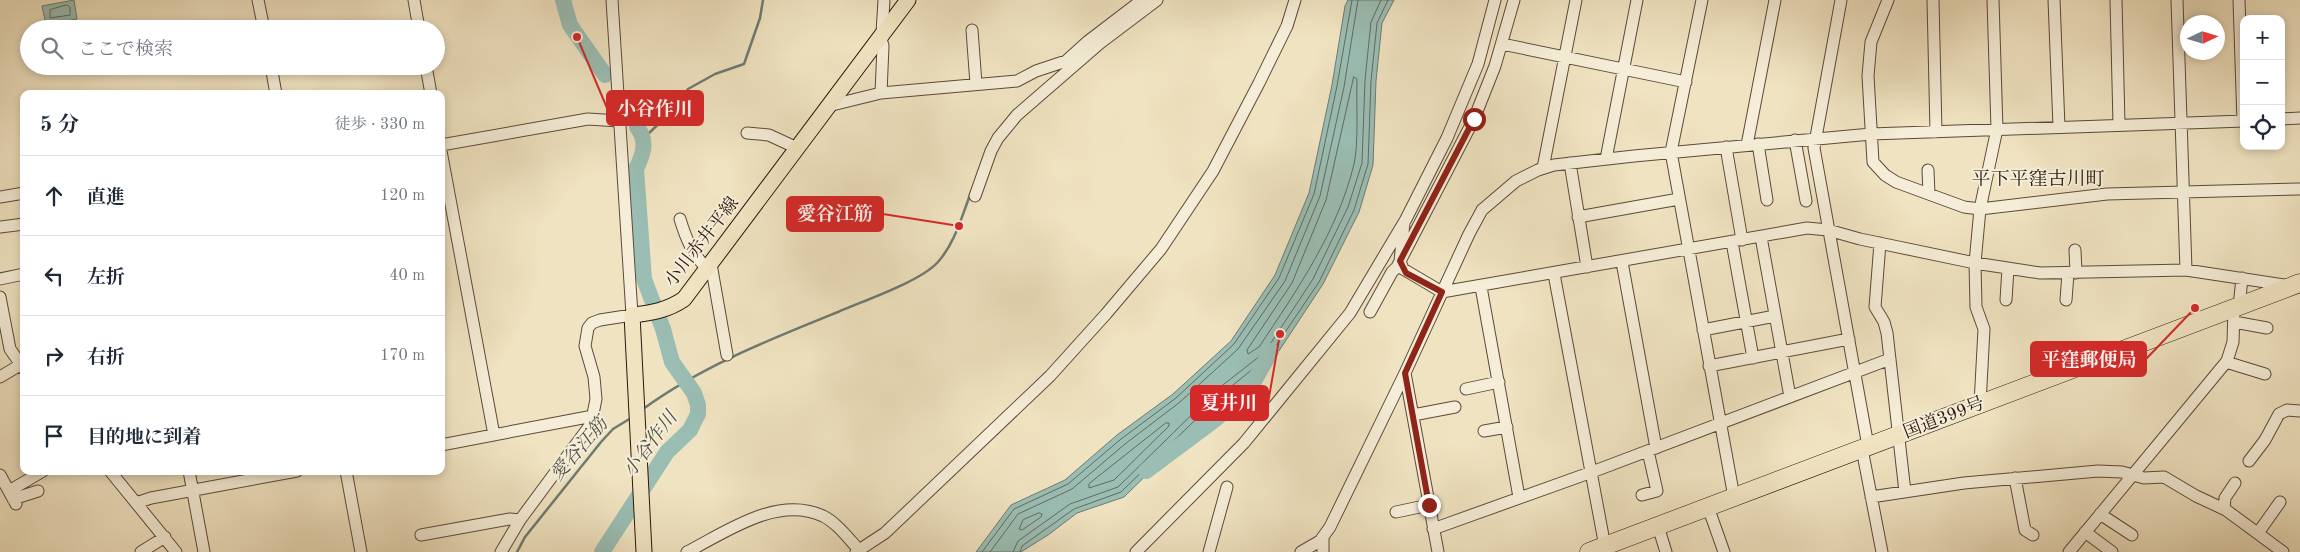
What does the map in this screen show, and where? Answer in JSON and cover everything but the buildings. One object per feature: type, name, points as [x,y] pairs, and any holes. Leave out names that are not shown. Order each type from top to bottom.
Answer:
[{"type":"highway","name":"国道399号","points":[[1600,550],[1658,526],[1980,404],[2235,312],[2297,286]]},
{"type":"main road","name":"小川赤井平線","points":[[632,315],[657,312],[684,299],[908,0]]},
{"type":"main road","points":[[632,315],[644,552]]},
{"type":"street","points":[[258,0],[262,20]]},
{"type":"street","points":[[414,0],[417,20]]},
{"type":"street","points":[[501,552],[520,520],[587,430],[593,416],[595,387],[586,346],[588,328],[592,323],[600,320],[632,315],[612,0]]},
{"type":"street","points":[[882,93],[883,46],[881,34],[884,0]]},
{"type":"street","points":[[828,106],[882,93],[1017,81],[1036,71],[1062,64],[1142,0]]},
{"type":"street","points":[[975,196],[991,151],[1017,116],[1100,43],[1157,0]]},
{"type":"street","points":[[686,552],[762,515],[796,509],[823,517],[839,528],[858,551],[885,533],[1050,376],[1106,314],[1160,249],[1217,164],[1260,83],[1286,26],[1295,0]]},
{"type":"street","points":[[1136,552],[1244,444],[1350,313],[1404,222],[1447,138],[1478,64],[1495,0]]},
{"type":"street","points":[[1370,312],[1400,261],[1474,119],[1502,44],[1514,0]]},
{"type":"street","points":[[1543,168],[1576,0]]},
{"type":"street","points":[[1606,159],[1637,0]]},
{"type":"street","points":[[1702,0],[1671,152],[1734,498]]},
{"type":"street","points":[[1768,200],[1752,144],[1775,0]]},
{"type":"street","points":[[1841,0],[1814,148],[1855,372],[1871,497],[1882,552]]},
{"type":"street","points":[[1888,0],[1871,42],[1868,76],[1872,158],[1876,166],[1890,179],[1964,207],[1980,209],[2107,194],[2300,189]]},
{"type":"street","points":[[1933,0],[1936,132]]},
{"type":"street","points":[[1980,404],[1984,329],[1976,307],[1975,263],[1980,209],[1997,129],[1993,0]]},
{"type":"street","points":[[2054,0],[2059,127]]},
{"type":"street","points":[[2116,0],[2119,124]]},
{"type":"street","points":[[2177,0],[2186,270]]},
{"type":"street","points":[[2239,0],[2243,105]]},
{"type":"street","points":[[972,30],[976,84]]},
{"type":"street","points":[[1502,44],[1686,82]]},
{"type":"street","points":[[273,75],[275,90]]},
{"type":"street","points":[[428,75],[430,90]]},
{"type":"street","points":[[2285,119],[2300,118]]},
{"type":"street","points":[[445,144],[588,119],[619,121]]},
{"type":"street","points":[[1301,552],[1310,548],[1323,537],[1330,527],[1482,210],[1516,181],[1543,168],[1570,163],[1671,152],[1871,134],[2240,121]]},
{"type":"street","points":[[747,133],[769,135],[797,148]]},
{"type":"street","points":[[1795,140],[1806,201]]},
{"type":"street","points":[[1726,147],[1746,322],[1753,358]]},
{"type":"street","points":[[1570,163],[1587,267]]},
{"type":"street","points":[[1928,170],[1929,194]]},
{"type":"street","points":[[445,172],[494,435]]},
{"type":"street","points":[[0,197],[20,194]]},
{"type":"street","points":[[1578,217],[1679,199]]},
{"type":"street","points":[[680,219],[688,244],[695,256],[709,267],[728,355]]},
{"type":"street","points":[[1404,222],[1400,261],[1406,273],[1442,292],[1482,287],[1807,228],[1828,230],[1880,243],[2008,268],[2072,273],[2186,270],[2297,286]]},
{"type":"street","points":[[0,228],[20,225]]},
{"type":"street","points":[[1760,237],[1790,397]]},
{"type":"street","points":[[1880,243],[1874,307],[1884,322],[1905,492]]},
{"type":"street","points":[[2066,300],[2076,250]]},
{"type":"street","points":[[1622,262],[1657,491],[1642,495]]},
{"type":"street","points":[[2006,300],[2008,268]]},
{"type":"street","points":[[1554,274],[1592,472],[1600,550]]},
{"type":"street","points":[[0,279],[20,275]]},
{"type":"street","points":[[2069,552],[2226,362],[2233,342],[2235,312],[2242,278]]},
{"type":"street","points":[[1482,287],[1519,498]]},
{"type":"street","points":[[0,297],[10,349],[20,364]]},
{"type":"street","points":[[2235,312],[2267,328]]},
{"type":"street","points":[[1703,330],[1775,316]]},
{"type":"street","points":[[1709,366],[1753,358],[1781,350],[1849,339]]},
{"type":"street","points":[[1433,529],[1592,472],[1890,359]]},
{"type":"street","points":[[2226,362],[2265,374]]},
{"type":"street","points":[[0,376],[20,368]]},
{"type":"street","points":[[1405,373],[1438,552]]},
{"type":"street","points":[[1466,389],[1499,382]]},
{"type":"street","points":[[1413,415],[1455,407]]},
{"type":"street","points":[[2249,461],[2265,440],[2279,414],[2287,410],[2300,411]]},
{"type":"street","points":[[445,443],[593,416]]},
{"type":"street","points":[[1484,431],[1507,427]]},
{"type":"street","points":[[1871,497],[1964,483],[2098,471],[2133,473],[2144,478],[2164,477],[2196,496],[2224,509],[2283,552]]},
{"type":"street","points":[[0,475],[13,498]]},
{"type":"street","points":[[13,498],[39,475]]},
{"type":"street","points":[[113,475],[176,552]]},
{"type":"street","points":[[190,475],[204,552]]},
{"type":"street","points":[[136,503],[151,498],[275,475]]},
{"type":"street","points":[[347,475],[361,552]]},
{"type":"street","points":[[2015,478],[2025,530],[2033,535]]},
{"type":"street","points":[[2224,509],[2225,498],[2235,483]]},
{"type":"street","points":[[1209,552],[1227,487]]},
{"type":"street","points":[[13,498],[38,491]]},
{"type":"street","points":[[2258,533],[2280,502]]},
{"type":"street","points":[[1396,512],[1429,505]]},
{"type":"street","points":[[1708,507],[1724,552]]},
{"type":"street","points":[[2100,514],[2132,535]]},
{"type":"street","points":[[421,535],[510,519],[520,520]]},
{"type":"street","points":[[1658,526],[1666,552]]},
{"type":"street","points":[[2085,532],[2112,552]]},
{"type":"street","points":[[1323,537],[1323,552]]},
{"type":"street","points":[[141,552],[165,538]]},
{"type":"water","points":[[74,0],[77,19],[45,20],[42,6]]},
{"type":"water","points":[[1348,0],[1394,0],[1382,23],[1376,81],[1373,165],[1359,212],[1323,284],[1273,360],[1227,396],[1124,497],[1077,513],[1021,552],[976,552],[1011,505],[1065,480],[1117,435],[1173,394],[1231,341],[1275,275],[1309,193],[1332,85],[1345,6]]},
{"type":"waterway","name":"小谷作川","points":[[563,0],[570,25],[605,75]]},
{"type":"waterway","points":[[642,134],[648,134],[672,111],[688,89],[715,74],[744,64],[760,18],[763,0]]},
{"type":"waterway","name":"小谷作川","points":[[602,552],[667,452],[690,430],[698,414],[698,405],[694,393],[672,362],[663,329],[644,279],[636,169],[641,158],[643,143],[637,127]]},
{"type":"waterway","name":"愛谷江筋","points":[[643,409],[689,379],[738,354],[890,291],[929,270],[948,248],[970,195]]},
{"type":"waterway","points":[[1146,471],[1217,418],[1253,383],[1271,351]]},
{"type":"waterway","name":"愛谷江筋","points":[[517,552],[525,537],[601,442],[613,429],[631,418]]},
{"type":"place","name":"小谷作川","points":[[577,37]]},
{"type":"place","name":"愛谷江筋","points":[[959,226]]},
{"type":"place","name":"平窪郵便局","points":[[2195,308]]},
{"type":"place","name":"夏井川","points":[[1280,334]]},
{"type":"district","name":"平下平窪古川町","points":[[2038,180]]},
{"type":"route","points":[[1429,505],[1405,373],[1442,292],[1406,273],[1400,261],[1474,119]]}]
